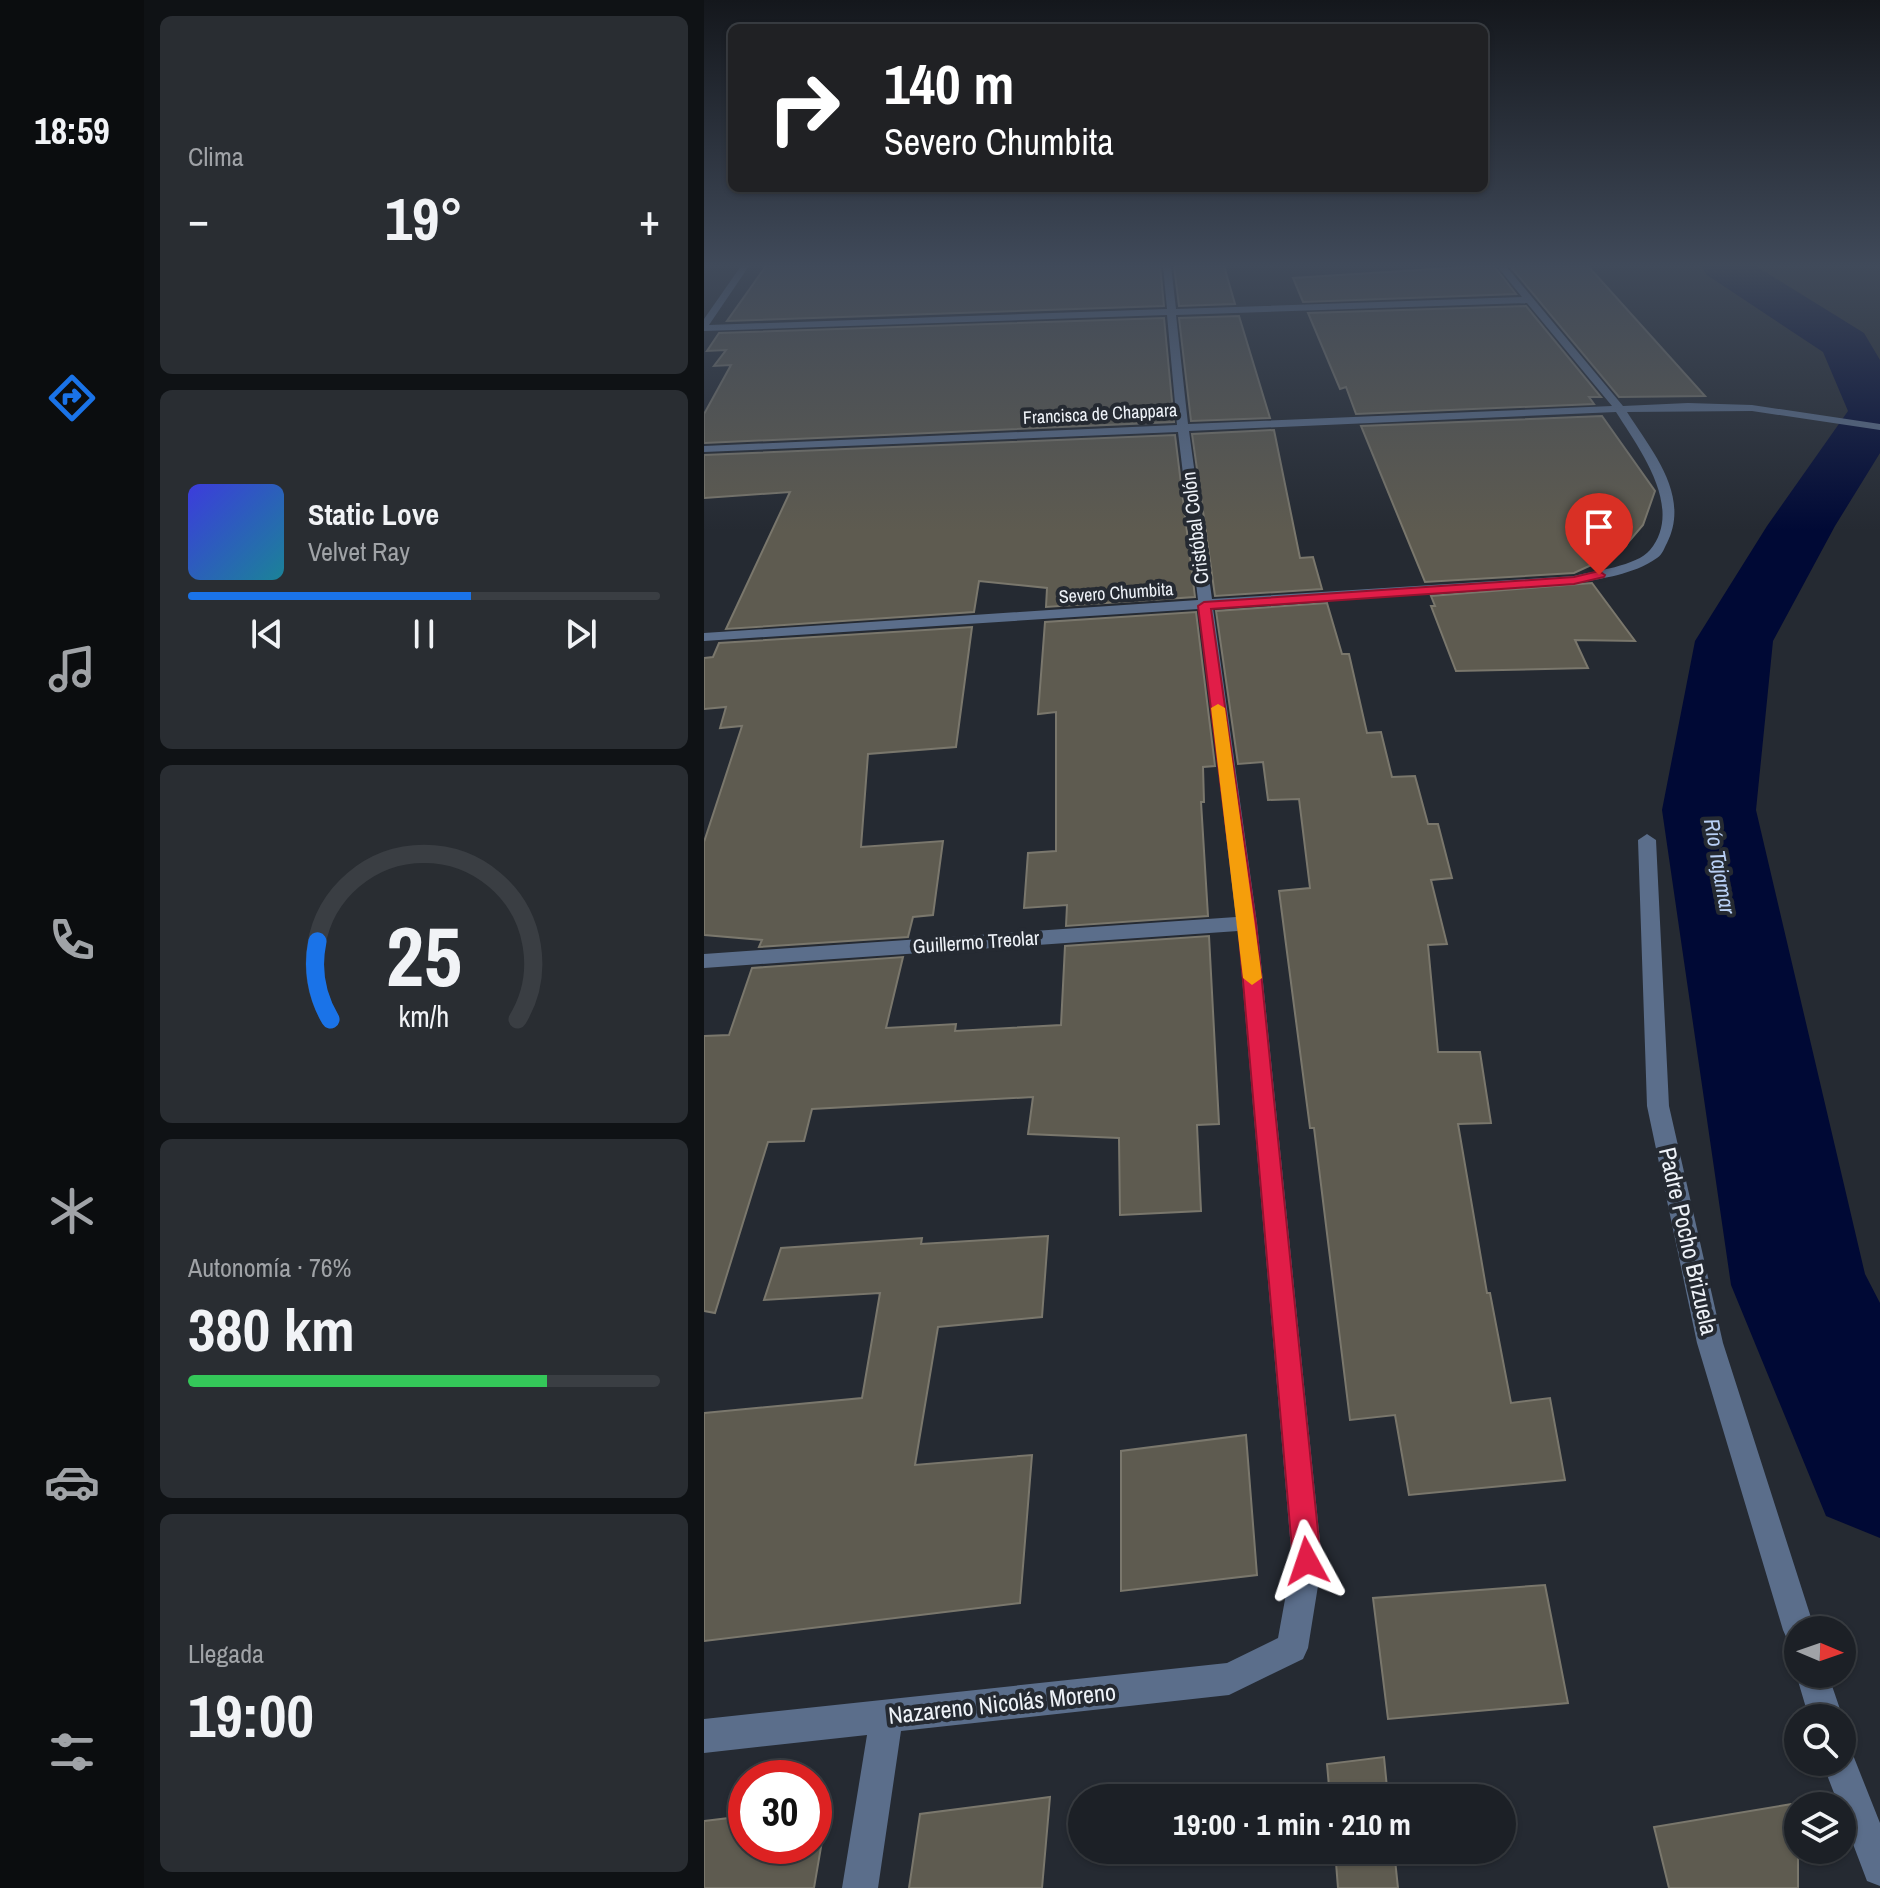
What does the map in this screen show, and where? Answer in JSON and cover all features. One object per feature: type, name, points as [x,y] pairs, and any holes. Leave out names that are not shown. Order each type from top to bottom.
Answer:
[{"type":"street","name":"Cristóbal Colón","points":[[1176,354],[1204,606],[1247,923],[1307,1561],[1292,1648]]},
{"type":"street","points":[[1573,354],[1619,408]]},
{"type":"street","name":"Francisca de Chappara","points":[[704,449],[1688,406],[1752,408],[1880,427]]},
{"type":"street","name":"Severo Chumbita","points":[[704,637],[1574,580],[1625,569],[1655,554],[1665,534],[1668,505],[1661,474],[1619,408]]},
{"type":"street","name":"Padre Pocho Brizuela","points":[[1647,840],[1658,1106],[1710,1343],[1795,1616]]},
{"type":"street","name":"Guillermo Treolar","points":[[704,961],[1247,923]]},
{"type":"street","name":"Nazareno Nicolás Moreno","points":[[704,1736],[1229,1679],[1292,1648]]},
{"type":"street","points":[[860,1888],[886,1717]]},
{"type":"street","points":[[1844,1776],[1880,1868]]},
{"type":"building","points":[[723,354],[1167,354],[1174,422],[704,443],[704,414],[731,365],[714,366]]},
{"type":"building","points":[[1183,354],[1251,354],[1270,418],[1191,421]]},
{"type":"building","points":[[1325,354],[1566,354],[1601,397],[1589,397],[1594,404],[1356,414],[1346,387],[1340,389]]},
{"type":"building","points":[[1583,354],[1667,354],[1705,396],[1619,397]]},
{"type":"building","points":[[1602,416],[1655,491],[1643,525],[1620,552],[1574,573],[1425,582],[1361,426]]},
{"type":"building","points":[[1274,430],[1300,558],[1313,557],[1322,589],[1215,596],[1192,434]]},
{"type":"building","points":[[1175,435],[1195,597],[1046,607],[1047,588],[979,581],[974,612],[726,629],[790,492],[704,498],[704,455]]},
{"type":"building","points":[[1592,583],[1635,641],[1575,640],[1588,668],[1456,671],[1431,606],[1435,606],[1431,596]]},
{"type":"building","points":[[1327,603],[1342,654],[1349,654],[1367,733],[1381,732],[1392,777],[1415,776],[1428,824],[1438,824],[1452,878],[1431,880],[1447,944],[1428,945],[1438,1052],[1480,1052],[1491,1123],[1458,1124],[1487,1293],[1490,1293],[1511,1403],[1550,1398],[1565,1480],[1409,1495],[1395,1415],[1350,1420],[1314,1128],[1310,1128],[1279,891],[1310,888],[1299,799],[1268,800],[1263,762],[1238,764],[1216,611]]},
{"type":"building","points":[[1196,612],[1215,766],[1203,767],[1204,802],[1201,802],[1208,916],[1066,926],[1067,905],[1024,908],[1028,853],[1056,851],[1056,712],[1038,714],[1045,622]]},
{"type":"building","points":[[972,627],[956,747],[868,754],[861,847],[943,841],[933,915],[913,917],[908,937],[759,947],[762,940],[704,935],[704,842],[742,726],[720,728],[726,707],[704,709],[704,658],[713,657],[719,643]]},
{"type":"building","points":[[1209,936],[1219,1124],[1197,1125],[1201,1211],[1120,1215],[1119,1138],[1028,1134],[1033,1097],[812,1109],[804,1141],[768,1142],[715,1313],[704,1311],[704,1036],[729,1035],[752,968],[903,957],[886,1028],[956,1024],[955,1031],[1061,1025],[1065,946]]},
{"type":"building","points":[[1048,1236],[1042,1317],[938,1327],[915,1465],[1032,1455],[1020,1603],[704,1641],[704,1413],[862,1398],[880,1293],[764,1300],[781,1248],[922,1238],[921,1244]]},
{"type":"building","points":[[1246,1435],[1257,1575],[1121,1591],[1121,1451]]},
{"type":"building","points":[[1545,1585],[1568,1703],[1388,1719],[1373,1598]]},
{"type":"building","points":[[1384,1757],[1387,1784],[1329,1784],[1327,1764]]},
{"type":"building","points":[[1050,1797],[1042,1888],[909,1888],[920,1814]]},
{"type":"building","points":[[1784,1805],[1784,1864],[1798,1864],[1798,1888],[1669,1888],[1654,1827]]},
{"type":"building","points":[[728,1818],[728,1864],[818,1864],[814,1888],[704,1888],[704,1821]]},
{"type":"building","points":[[1336,1864],[1395,1864],[1398,1888],[1338,1888]]},
{"type":"waterway","name":"Río Tajamar","points":[[1851,354],[1877,411],[1801,526],[1734,641],[1709,810],[1799,1285],[1880,1462]]},
{"type":"slow traffic","points":[[1218,708],[1252,978]]},
{"type":"route","points":[[1307,1561],[1247,923],[1204,606],[1574,580],[1599,575]]}]
